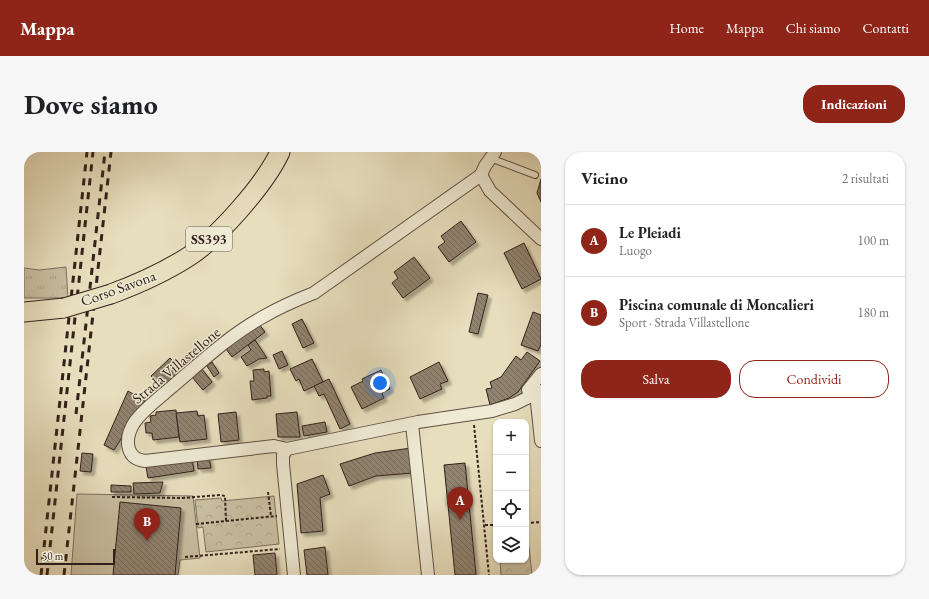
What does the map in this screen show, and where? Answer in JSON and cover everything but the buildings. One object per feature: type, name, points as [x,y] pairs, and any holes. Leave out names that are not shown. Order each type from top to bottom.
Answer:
[{"type":"main road","name":"Corso Savona","points":[[26,317],[110,294],[140,283],[189,256],[231,218],[275,164],[280,152]]},
{"type":"street","points":[[493,155],[482,175],[490,191],[541,239]]},
{"type":"street","name":"Strada Villastellone","points":[[482,175],[314,293],[298,299],[260,318],[241,332],[198,365],[155,402],[135,422],[129,433],[127,442],[130,452],[136,458],[145,461],[274,446],[287,450],[412,424],[492,411],[515,404],[537,390],[541,374]]},
{"type":"street","points":[[537,390],[541,441]]},
{"type":"street","points":[[412,424],[428,575]]},
{"type":"street","points":[[287,450],[283,455],[283,464],[294,575]]},
{"type":"lane","points":[[493,155],[535,175]]},
{"type":"path","points":[[473,414],[490,575]]},
{"type":"path","points":[[268,492],[271,516]]},
{"type":"path","points":[[112,497],[183,498],[220,495],[225,496],[226,521]]},
{"type":"path","points":[[196,524],[277,516]]},
{"type":"path","points":[[529,523],[541,522]]},
{"type":"path","points":[[485,525],[493,525]]},
{"type":"path","points":[[185,557],[280,549]]},
{"type":"green space","points":[[66,267],[68,298],[24,298],[24,268],[39,270]]},
{"type":"green space","points":[[77,494],[193,496],[200,558],[180,560],[178,575],[71,575]]},
{"type":"green space","points":[[274,496],[279,544],[206,552],[203,527],[198,528],[195,500],[221,498],[222,501]]},
{"type":"green space","points":[[529,547],[532,575],[501,575],[500,563],[529,563]]},
{"type":"railway","points":[[41,575],[87,152]]},
{"type":"railway","points":[[47,575],[93,152]]},
{"type":"railway","points":[[76,414],[105,152]]},
{"type":"railway","points":[[64,575],[111,152]]},
{"type":"place","name":"Le Pleiadi","points":[[460,520]]},
{"type":"place","name":"Piscina comunale di Moncalieri","points":[[147,541]]}]
